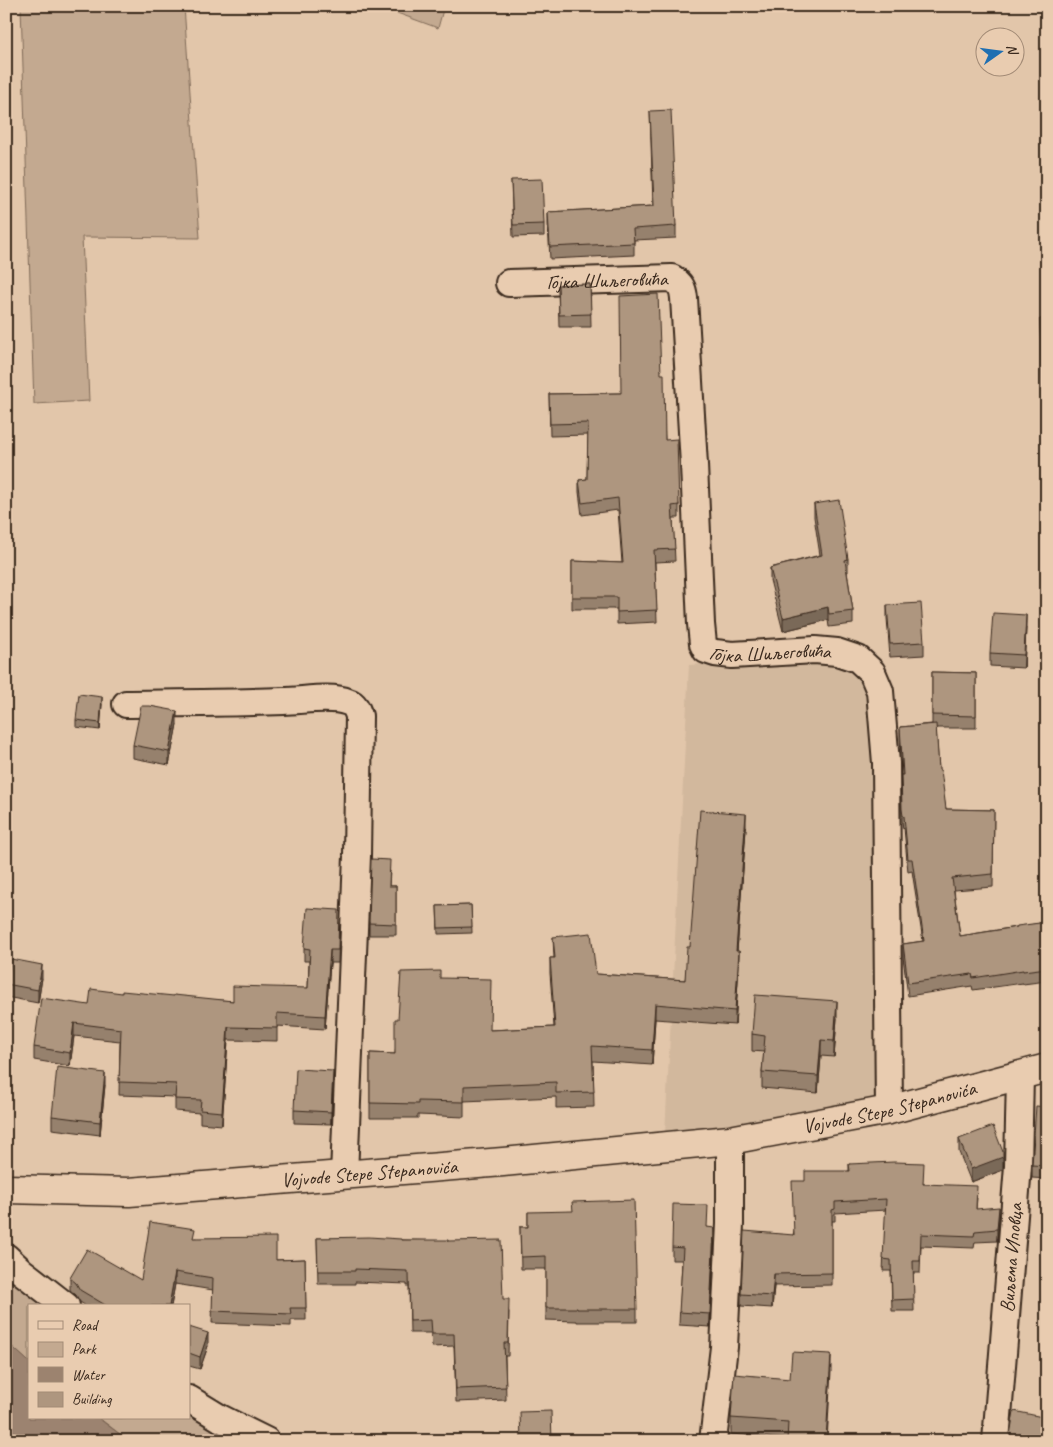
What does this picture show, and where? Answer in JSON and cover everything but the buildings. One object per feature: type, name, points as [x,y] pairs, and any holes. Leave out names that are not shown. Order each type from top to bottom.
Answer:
[{"type":"main road","name":"Vojvode Stepe Stepanovića","points":[[6,1190],[129,1192],[494,1163],[730,1140],[889,1110],[1047,1068]]},
{"type":"street","name":"Гојка Шиљеговића","points":[[509,283],[672,278],[678,282],[682,287],[684,298],[703,644],[706,650],[732,655],[815,650],[837,652],[858,659],[872,672],[880,691],[886,764],[889,1110]]},
{"type":"street","points":[[126,704],[324,699],[347,701],[357,709],[360,716],[357,856],[344,1175]]},
{"type":"street","name":"Виљема Иповца","points":[[996,1441],[1018,1166],[1020,1076]]},
{"type":"street","points":[[713,1441],[724,1347],[730,1224],[730,1140]]},
{"type":"street","points":[[6,1257],[63,1304]]},
{"type":"street","points":[[190,1400],[220,1418],[266,1441]]},
{"type":"shaded area","points":[[830,655],[862,671],[874,698],[876,1099],[806,1113],[665,1134],[689,665]]},
{"type":"green space","points":[[21,6],[184,6],[200,238],[82,237],[89,401],[34,404]]},
{"type":"green space","points":[[378,6],[444,6],[438,28]]},
{"type":"green space","points":[[6,1258],[57,1304],[28,1304],[28,1361],[6,1341]]},
{"type":"green space","points":[[190,1400],[256,1441],[129,1441],[102,1420],[190,1420]]},
{"type":"water","points":[[6,1341],[28,1361],[28,1420],[101,1420],[129,1441],[6,1441]]}]
